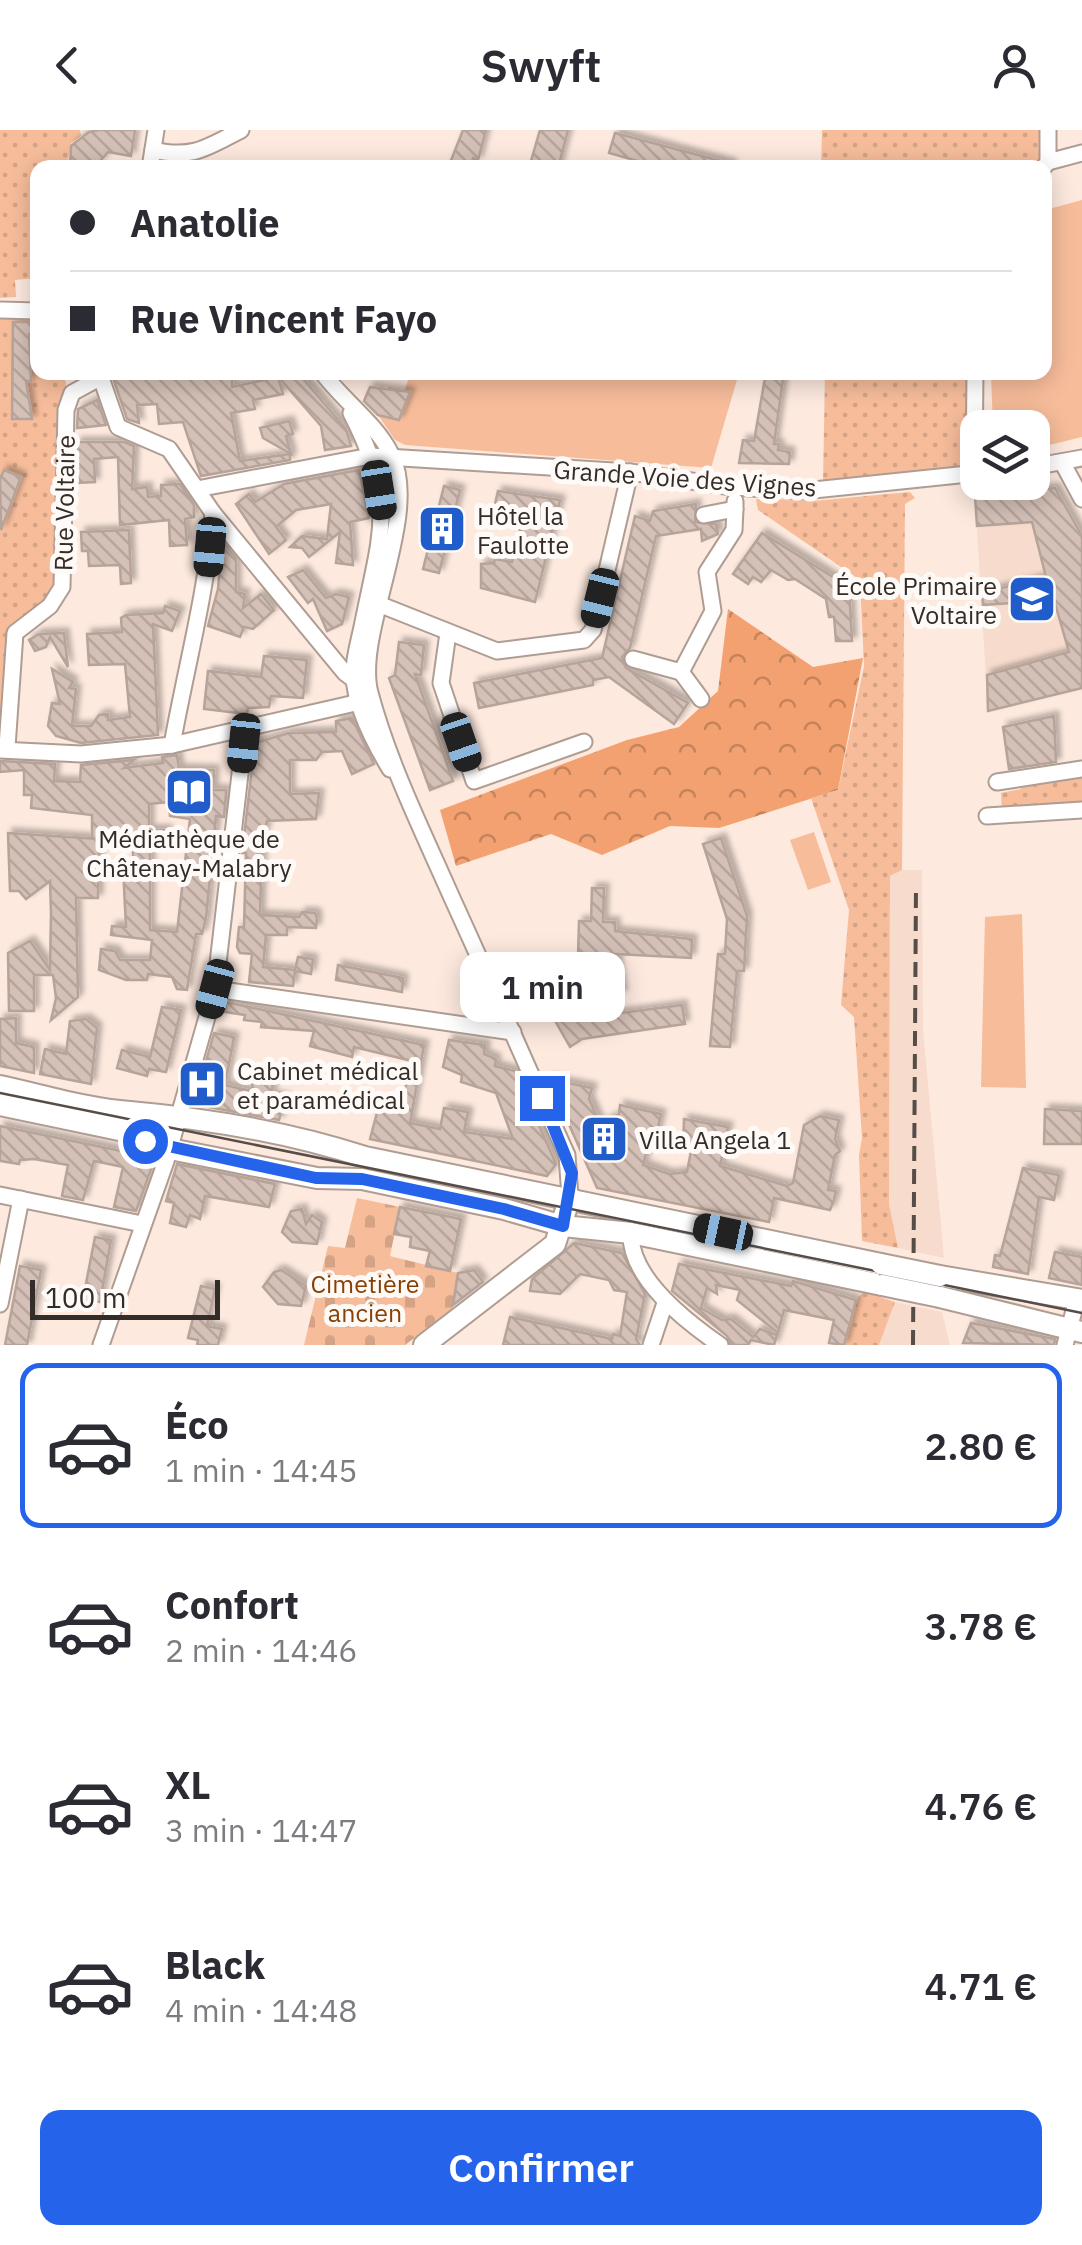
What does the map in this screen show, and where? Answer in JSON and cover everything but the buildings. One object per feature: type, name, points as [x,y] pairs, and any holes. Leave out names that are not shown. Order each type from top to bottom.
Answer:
[{"type":"main road","points":[[0,1086],[130,1112],[179,1114],[293,1136],[366,1158],[570,1197],[940,1287],[1080,1300]]},
{"type":"main road","points":[[0,1105],[124,1130],[170,1148],[316,1178],[362,1179],[504,1209],[563,1226],[881,1274]]},
{"type":"main road","points":[[424,1345],[555,1244],[570,1197]]},
{"type":"main road","points":[[940,1287],[1072,1335]]},
{"type":"street","points":[[151,160],[156,130]]},
{"type":"street","points":[[153,150],[180,156],[196,153],[241,130]]},
{"type":"street","points":[[1046,160],[1048,130]]},
{"type":"street","points":[[1052,163],[1082,153]]},
{"type":"street","points":[[0,310],[30,311]]},
{"type":"street","name":"Rue Voltaire","points":[[4,749],[15,634],[50,606],[62,587],[66,410],[72,393],[95,380]]},
{"type":"street","points":[[102,380],[118,427],[170,449],[213,512],[361,692]]},
{"type":"street","points":[[328,380],[392,456],[396,511],[381,605],[361,692]]},
{"type":"street","points":[[975,380],[975,410]]},
{"type":"street","points":[[345,401],[370,456],[383,513],[382,541],[354,666],[361,692],[388,764],[404,789],[567,1155],[570,1197]]},
{"type":"street","name":"Grande Voie des Vignes","points":[[197,488],[370,456],[630,472],[736,487],[804,491],[960,475]]},
{"type":"street","points":[[1050,464],[1082,458]]},
{"type":"street","points":[[1062,462],[1082,500]]},
{"type":"street","points":[[381,605],[498,652],[584,640],[592,630],[630,472]]},
{"type":"street","points":[[682,672],[713,611],[707,572],[734,530],[736,487]]},
{"type":"street","points":[[704,515],[735,509]]},
{"type":"street","points":[[172,745],[190,642],[208,582],[213,512]]},
{"type":"street","points":[[448,633],[440,683],[474,781],[584,742]]},
{"type":"street","points":[[633,659],[682,672],[701,698]]},
{"type":"street","points":[[4,749],[81,754],[172,745],[245,731],[361,692]]},
{"type":"street","points":[[102,1345],[170,1148],[215,989],[245,731]]},
{"type":"street","points":[[996,782],[1082,769]]},
{"type":"street","points":[[987,816],[1082,810]]},
{"type":"street","points":[[215,989],[513,1032]]},
{"type":"street","points":[[0,1194],[142,1224]]},
{"type":"street","points":[[0,1304],[21,1199]]},
{"type":"street","points":[[630,1234],[642,1268],[666,1303],[720,1345]]},
{"type":"street","points":[[1072,1335],[1080,1300]]},
{"type":"street","points":[[651,1345],[666,1303]]},
{"type":"shaded area","name":"École Primaire Voltaire","points":[[1050,488],[1055,488],[1082,536],[1082,688],[988,711],[975,500],[1050,500]]},
{"type":"shaded area","points":[[902,870],[922,870],[923,1030],[944,1258],[898,1248],[889,1204],[890,876]]},
{"type":"shaded area","points":[[895,1302],[942,1312],[950,1345],[879,1345]]},
{"type":"green space","points":[[0,130],[80,130],[81,136],[71,143],[68,160],[30,160],[30,279],[15,280],[16,297],[0,298]]},
{"type":"green space","points":[[822,130],[1044,130],[1041,160],[821,160]]},
{"type":"green space","points":[[1082,200],[1082,437],[1050,445],[1050,410],[992,410],[991,380],[1052,380],[1052,208]]},
{"type":"green space","points":[[0,316],[30,316],[30,380],[66,383],[60,539],[52,558],[58,579],[44,604],[9,632],[0,744]]},
{"type":"green space","points":[[408,380],[737,380],[711,468],[405,445],[395,440],[378,415],[389,387],[405,390]]},
{"type":"green space","points":[[825,380],[969,380],[968,410],[960,410],[960,467],[823,483]]},
{"type":"green space","points":[[910,492],[915,498],[905,504],[902,870],[890,876],[889,1204],[898,1248],[862,1241],[862,1138],[854,1017],[841,1005],[849,910],[811,798],[838,790],[864,666],[860,580],[758,510],[756,499],[813,501]]},
{"type":"green space","points":[[728,609],[813,667],[863,658],[838,790],[719,828],[670,826],[602,855],[551,834],[456,866],[440,810],[627,740],[679,727],[718,691]]},
{"type":"green space","points":[[1082,772],[1082,807],[1002,813],[1001,793],[1021,789],[1021,782]]},
{"type":"green space","points":[[814,832],[831,882],[808,890],[790,840]]},
{"type":"green space","points":[[1022,914],[1026,1088],[981,1087],[985,917]]},
{"type":"green space","name":"Cimetière ancien","points":[[357,1198],[400,1207],[390,1256],[458,1273],[452,1310],[405,1345],[304,1345],[328,1246],[345,1248]]},
{"type":"green space","points":[[880,1291],[880,1297],[895,1302],[879,1345],[844,1345],[856,1300],[863,1292]]},
{"type":"tram line","points":[[0,1093],[1082,1313]]},
{"type":"railway","points":[[913,1345],[916,885]]},
{"type":"place","name":"Hôtel la Faulotte","points":[[442,529]]},
{"type":"place","name":"École Primaire Voltaire","points":[[1032,599]]},
{"type":"place","name":"Médiathèque de Châtenay-Malabry","points":[[189,792]]},
{"type":"place","name":"Cabinet médical et paramédical","points":[[202,1084]]},
{"type":"place","name":"Villa Angela 1","points":[[604,1139]]},
{"type":"route","points":[[145,1141],[316,1178],[362,1179],[504,1209],[563,1226],[572,1173],[542,1098]]}]
